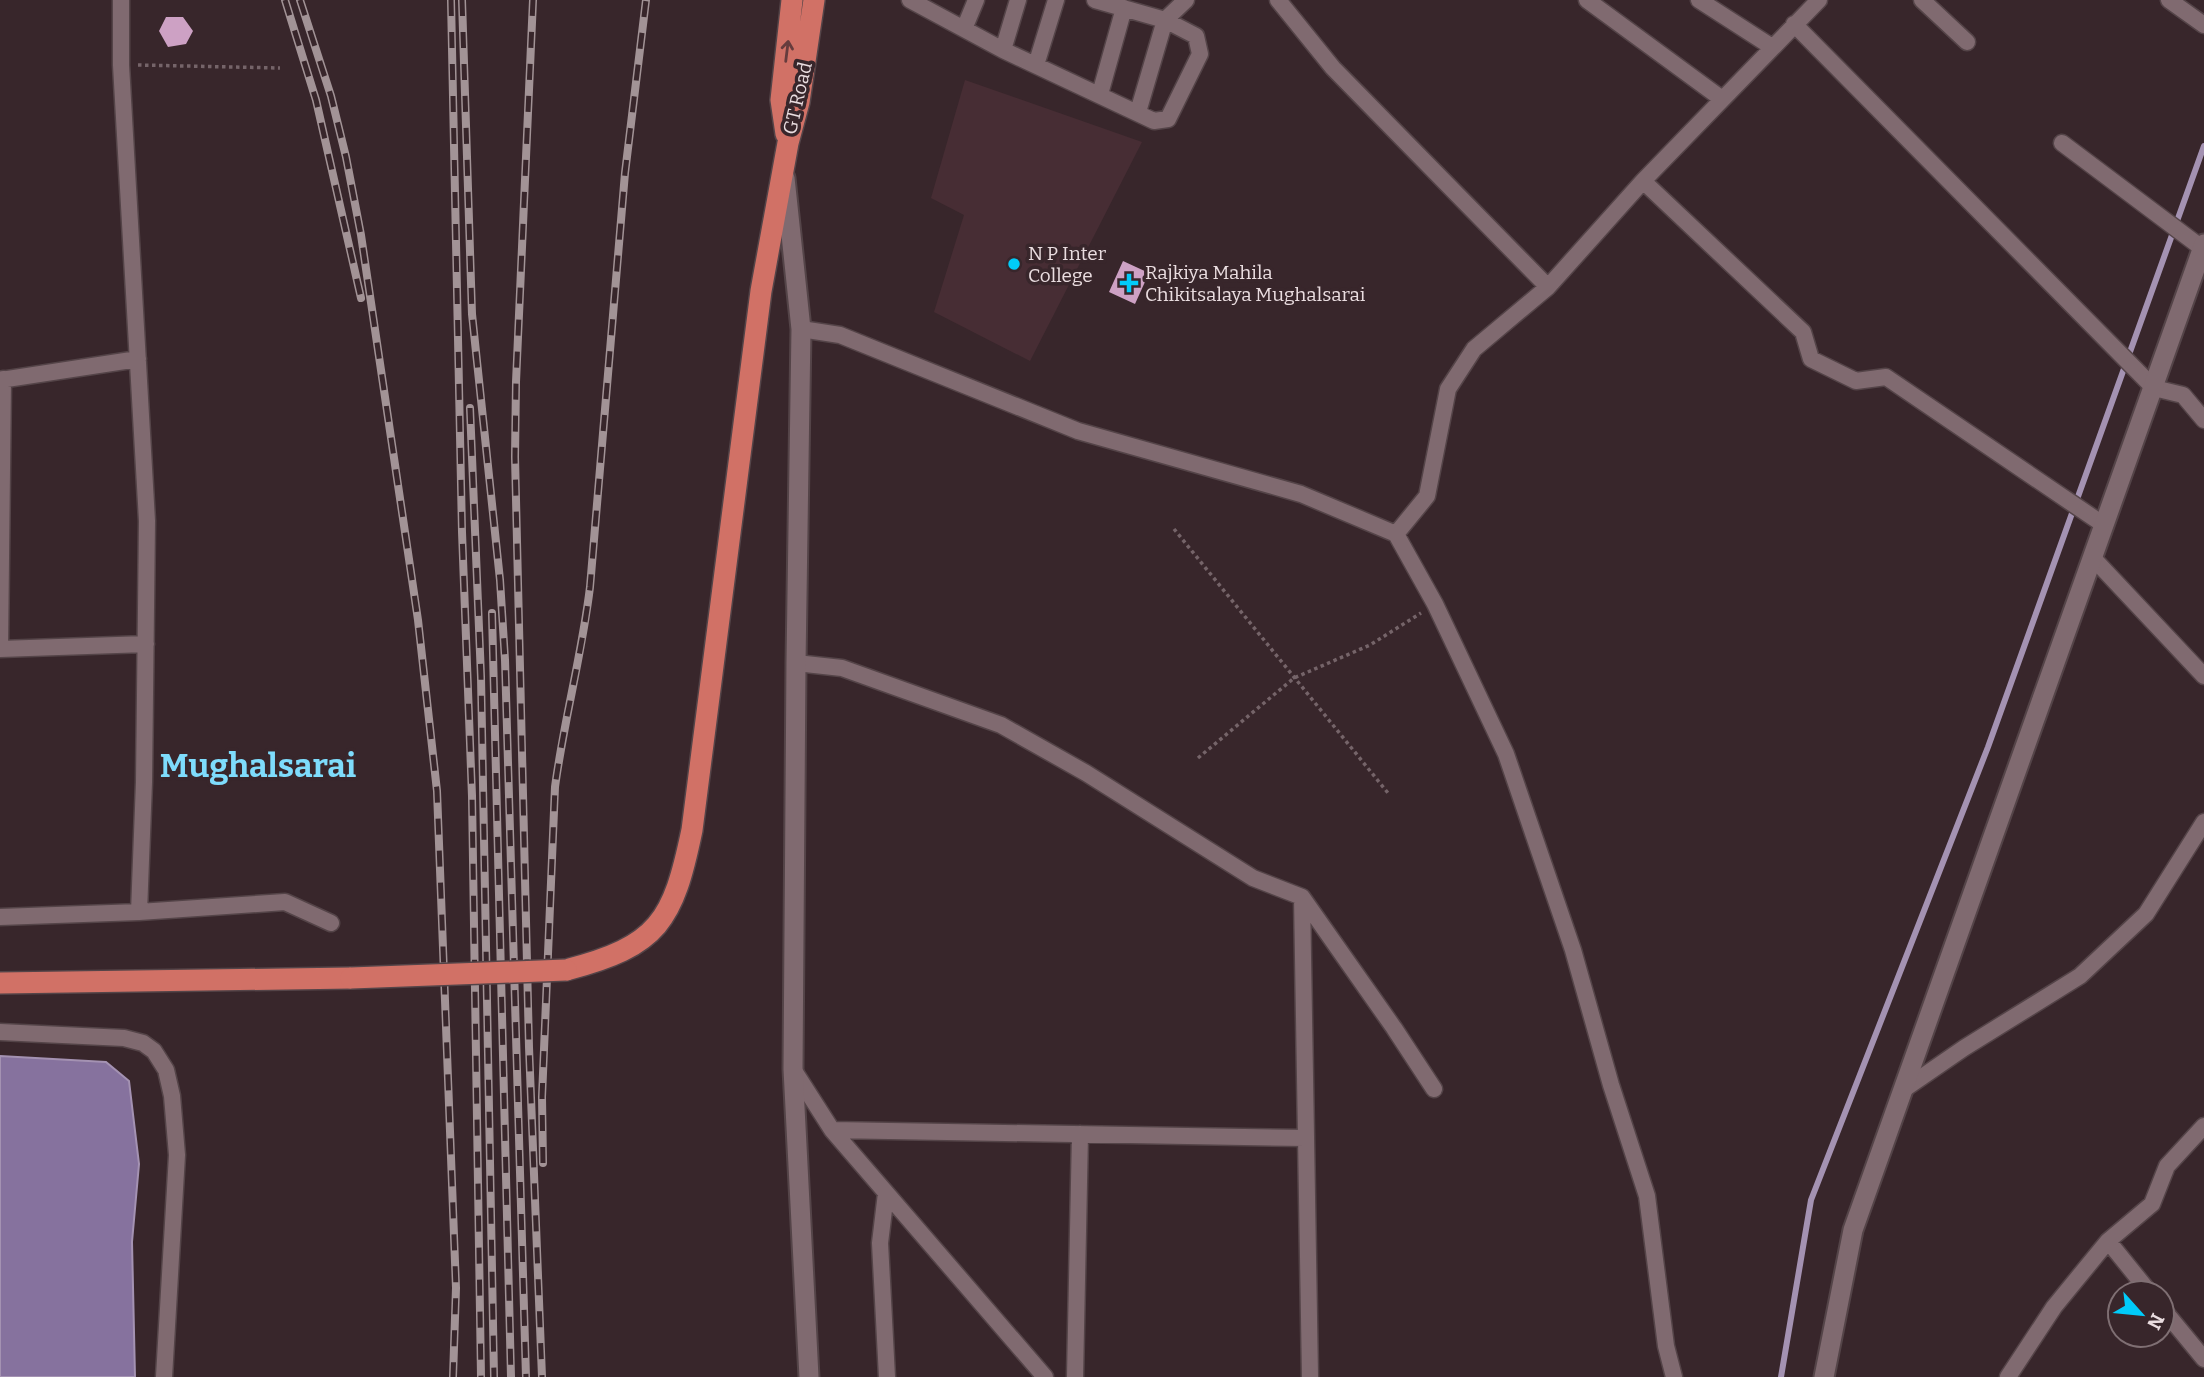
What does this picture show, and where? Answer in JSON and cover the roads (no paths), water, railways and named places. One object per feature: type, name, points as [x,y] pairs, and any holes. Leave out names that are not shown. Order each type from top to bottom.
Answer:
[{"type":"highway","name":"GT Road","points":[[788,143],[781,100],[792,0]]},
{"type":"highway","name":"GT Road","points":[[788,143],[799,102],[814,0]]},
{"type":"highway","points":[[0,983],[351,978],[566,970],[601,961],[627,949],[651,933],[671,907],[692,830],[761,291],[788,143]]},
{"type":"street","points":[[121,0],[121,65],[147,521],[139,912]]},
{"type":"street","points":[[910,0],[928,4],[964,29],[1003,50],[1154,121],[1168,118],[1200,54],[1196,36],[1165,20],[1095,0]]},
{"type":"street","points":[[964,29],[976,0]]},
{"type":"street","points":[[1003,50],[1018,0]]},
{"type":"street","points":[[1036,65],[1055,0]]},
{"type":"street","points":[[1138,112],[1165,20],[1186,0]]},
{"type":"street","points":[[1278,0],[1333,68],[1548,287]]},
{"type":"street","points":[[1587,0],[1723,99]]},
{"type":"street","points":[[1699,0],[1772,47]]},
{"type":"street","points":[[1396,534],[1427,496],[1448,389],[1474,349],[1548,287],[1643,181],[1819,0]]},
{"type":"street","points":[[1922,0],[1967,42]]},
{"type":"street","points":[[2169,0],[2204,25]]},
{"type":"street","points":[[1100,94],[1125,8]]},
{"type":"street","points":[[1794,24],[2154,388],[2183,395],[2204,420]]},
{"type":"street","points":[[1824,1377],[1853,1230],[2203,246],[2062,143]]},
{"type":"street","points":[[785,170],[800,329],[793,1069],[809,1377]]},
{"type":"street","points":[[1643,181],[1803,332],[1811,359],[1856,382],[1886,377],[2104,525]]},
{"type":"street","points":[[800,329],[840,335],[1078,431],[1301,494],[1396,534],[1435,604],[1506,754],[1573,950],[1611,1085],[1647,1196],[1667,1346],[1674,1377]]},
{"type":"street","points":[[138,359],[1,380],[0,649],[146,644]]},
{"type":"street","points":[[2093,558],[2204,676]]},
{"type":"street","points":[[796,663],[842,668],[1001,725],[1086,773],[1253,878],[1302,897],[1434,1088]]},
{"type":"street","points":[[1903,1090],[1964,1048],[2080,976],[2146,914],[2204,822]]},
{"type":"street","points":[[1302,897],[1310,1377]]},
{"type":"street","points":[[0,917],[139,912],[285,902],[331,923]]},
{"type":"street","points":[[0,1032],[124,1038],[143,1043],[154,1051],[166,1070],[172,1096],[177,1155],[164,1377]]},
{"type":"street","points":[[793,1069],[832,1130],[1045,1377]]},
{"type":"street","points":[[2008,1377],[2054,1307],[2108,1241],[2152,1204],[2166,1166],[2204,1126]]},
{"type":"street","points":[[832,1130],[1305,1138]]},
{"type":"street","points":[[1074,1377],[1080,1134]]},
{"type":"street","points":[[887,1193],[880,1243],[887,1377]]},
{"type":"street","points":[[2108,1241],[2139,1279]]},
{"type":"street","points":[[2176,1325],[2204,1359]]},
{"type":"waterway","points":[[1781,1377],[1811,1200],[1988,747],[2204,146]]},
{"type":"railway","points":[[285,0],[316,100],[361,298]]},
{"type":"railway","points":[[300,0],[331,96],[361,235],[418,620],[437,791],[456,1288],[453,1377]]},
{"type":"railway","points":[[451,0],[462,532],[472,796],[481,1377]]},
{"type":"railway","points":[[462,0],[472,314],[500,580],[505,660],[526,1377]]},
{"type":"railway","points":[[533,0],[515,457],[529,1047],[542,1377]]},
{"type":"railway","points":[[543,1163],[542,1097],[555,787],[590,587],[625,173],[646,0]]},
{"type":"railway","points":[[470,408],[481,677],[494,1377]]},
{"type":"railway","points":[[492,613],[511,1377]]},
{"type":"place","name":"N P Inter College","points":[[1014,264]]},
{"type":"place","name":"Rajkiya Mahila Chikitsalaya Mughalsarai","points":[[1129,283]]},
{"type":"district","name":"Mughalsarai","points":[[258,765]]}]
